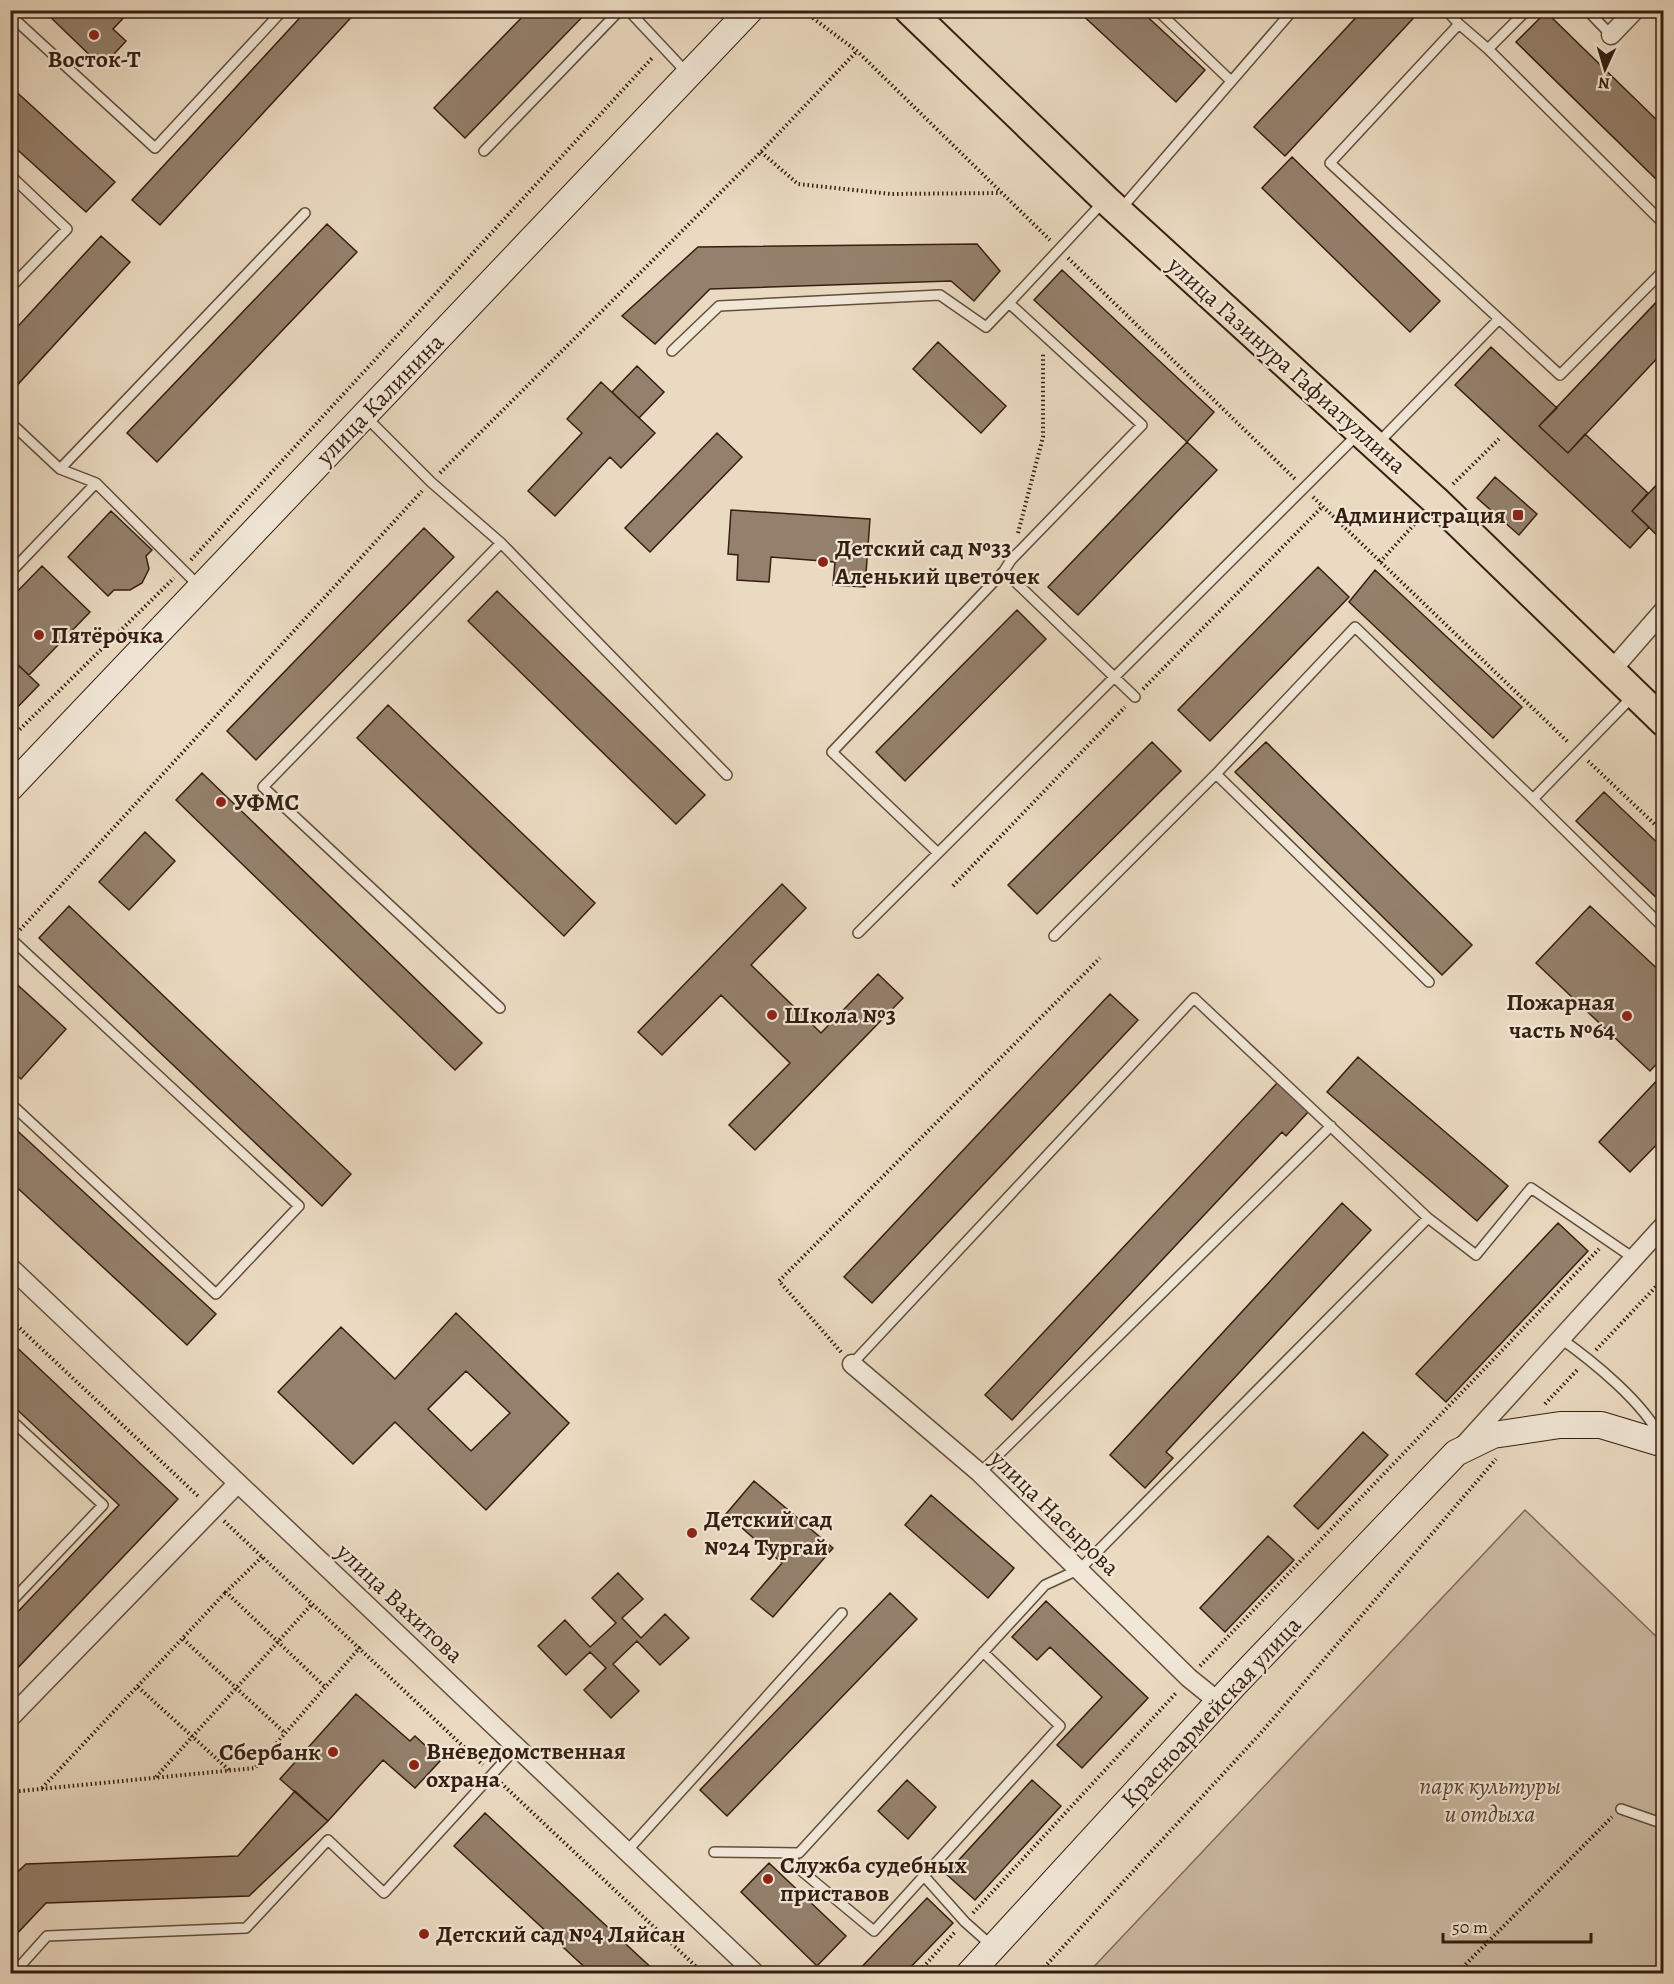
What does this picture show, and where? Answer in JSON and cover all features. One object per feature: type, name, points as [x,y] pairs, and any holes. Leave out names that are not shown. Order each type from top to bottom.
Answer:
[{"type":"main road","name":"улица Газинура Гафиатуллина","points":[[909,10],[1112,206],[1368,438],[1664,722]]},
{"type":"street","name":"улица Калинина","points":[[10,788],[191,578],[364,416],[750,10]]},
{"type":"street","points":[[1611,35],[1635,10]]},
{"type":"street","points":[[1611,671],[1664,610]]},
{"type":"street","points":[[1456,1453],[1632,1257],[1664,1225]]},
{"type":"street","name":"улица Вахитова","points":[[10,1267],[756,1974]]},
{"type":"street","name":"улица Насырова","points":[[852,1364],[981,1473],[1190,1678],[1220,1703]]},
{"type":"street","points":[[1456,1453],[1493,1435],[1560,1425],[1601,1425],[1663,1444]]},
{"type":"street","name":"Красноармейская улица","points":[[969,1974],[1456,1453]]},
{"type":"street","points":[[10,1718],[238,1483]]},
{"type":"lane","points":[[10,15],[155,148],[283,10]]},
{"type":"lane","points":[[484,151],[620,10]]},
{"type":"lane","points":[[628,10],[689,76]]},
{"type":"lane","points":[[1157,10],[1231,81]]},
{"type":"lane","points":[[672,351],[719,306],[940,295],[986,327],[1008,303],[1112,206],[1231,81],[1293,10]]},
{"type":"lane","points":[[1446,10],[1488,48],[1664,224]]},
{"type":"lane","points":[[1488,48],[1527,10]]},
{"type":"lane","points":[[1587,10],[1611,35]]},
{"type":"lane","points":[[1460,24],[1330,163],[1560,375],[1664,270]]},
{"type":"lane","points":[[10,175],[67,229],[10,288]]},
{"type":"lane","points":[[60,469],[305,213]]},
{"type":"lane","points":[[938,853],[832,752],[1004,571],[1011,560],[1142,425],[1008,303]]},
{"type":"lane","points":[[858,933],[1114,677],[1368,438],[1499,319]]},
{"type":"lane","points":[[364,416],[431,482],[501,543],[727,775]]},
{"type":"lane","points":[[10,426],[12,424],[60,469],[96,483],[191,578]]},
{"type":"lane","points":[[10,573],[96,483]]},
{"type":"lane","points":[[500,1008],[263,787],[501,543]]},
{"type":"lane","points":[[1004,571],[1135,696]]},
{"type":"lane","points":[[1054,936],[1216,774],[1355,627],[1664,928]]},
{"type":"lane","points":[[1533,799],[1635,694]]},
{"type":"lane","points":[[1216,774],[1429,982]]},
{"type":"lane","points":[[10,938],[299,1206],[216,1294],[10,1103]]},
{"type":"lane","points":[[852,1364],[1194,998],[1428,1218],[1476,1255],[1531,1188],[1609,1239],[1632,1257]]},
{"type":"lane","points":[[981,1473],[1330,1126]]},
{"type":"lane","points":[[714,1852],[799,1853],[1045,1585],[1080,1569],[1428,1218]]},
{"type":"lane","points":[[1560,1338],[1588,1358],[1653,1422],[1663,1444]]},
{"type":"lane","points":[[10,1419],[103,1505],[10,1603]]},
{"type":"lane","points":[[627,1851],[842,1613]]},
{"type":"lane","points":[[790,1853],[798,1868],[874,1931],[1059,1726],[983,1652]]},
{"type":"lane","points":[[13,1974],[47,1936],[246,1928],[328,1840],[384,1893],[517,1747]]},
{"type":"lane","points":[[1621,1809],[1664,1824]]},
{"type":"lane","points":[[924,1876],[965,1922],[993,1947]]},
{"type":"path","points":[[10,739],[191,578],[662,47]]},
{"type":"path","points":[[761,152],[798,184],[891,194],[1002,193]]},
{"type":"path","points":[[1011,560],[1043,437],[1043,336]]},
{"type":"path","points":[[953,886],[1135,696],[1322,507],[1664,833]]},
{"type":"path","points":[[852,1364],[779,1281],[1100,958]]},
{"type":"path","points":[[917,1974],[1190,1678],[1609,1239]]},
{"type":"path","points":[[1522,1429],[1664,1278]]},
{"type":"path","points":[[10,1319],[312,1604],[361,1647],[704,1974]]},
{"type":"path","points":[[1038,1974],[1260,1734],[1499,1456]]},
{"type":"path","points":[[42,1789],[226,1592],[262,1557]]},
{"type":"path","points":[[226,1592],[325,1687]]},
{"type":"path","points":[[155,1778],[312,1604]]},
{"type":"path","points":[[183,1639],[285,1733]]},
{"type":"path","points":[[10,1792],[255,1768],[361,1647]]},
{"type":"path","points":[[138,1687],[230,1771]]},
{"type":"path","points":[[1455,1974],[1621,1809]]},
{"type":"green space","name":"парк культуры и отдыха","points":[[1525,1510],[1663,1643],[1663,1973],[1087,1974]]},
{"type":"building","name":"Восток-Т","points":[[43,10],[131,10],[113,29],[126,41],[102,67]]},
{"type":"building","points":[[307,10],[358,10],[160,225],[132,200]]},
{"type":"building","points":[[529,10],[589,10],[465,138],[434,108]]},
{"type":"building","points":[[1077,10],[1140,10],[1205,70],[1176,102]]},
{"type":"building","points":[[1363,10],[1421,10],[1285,156],[1254,127]]},
{"type":"building","points":[[1546,12],[1664,127],[1664,174],[1657,180],[1516,42]]},
{"type":"building","points":[[10,86],[115,182],[86,212],[10,143]]},
{"type":"building","points":[[1292,157],[1440,301],[1410,332],[1262,188]]},
{"type":"building","points":[[327,224],[357,252],[157,462],[127,433]]},
{"type":"building","points":[[101,236],[130,262],[10,393],[10,335]]},
{"type":"building","points":[[977,244],[1000,271],[974,301],[951,281],[710,289],[655,344],[622,316],[698,247]]},
{"type":"building","points":[[1062,270],[1214,412],[1187,442],[1034,300]]},
{"type":"building","points":[[1664,294],[1664,351],[1568,453],[1539,426]]},
{"type":"building","points":[[938,342],[1006,406],[981,433],[913,369]]},
{"type":"building","points":[[1491,347],[1557,408],[1539,426],[1568,453],[1585,434],[1648,493],[1632,511],[1649,527],[1630,548],[1455,385]]},
{"type":"building","points":[[637,366],[664,392],[639,418],[612,392]]},
{"type":"building","points":[[601,382],[655,433],[621,468],[610,457],[555,516],[528,491],[582,433],[567,419]]},
{"type":"building","points":[[717,433],[742,457],[650,552],[625,528]]},
{"type":"building","points":[[1187,442],[1217,470],[1078,615],[1048,587]]},
{"type":"building","points":[[1495,477],[1537,514],[1519,535],[1477,498]]},
{"type":"building","points":[[1664,477],[1664,537],[1661,539],[1632,511]]},
{"type":"building","points":[[731,510],[870,519],[865,587],[833,585],[835,562],[771,557],[769,582],[737,580],[738,555],[728,554]]},
{"type":"building","points":[[111,511],[152,550],[146,556],[149,569],[142,583],[130,590],[114,590],[108,596],[68,557]]},
{"type":"building","points":[[424,528],[454,557],[256,760],[227,731]]},
{"type":"building","name":"Пятёрочка","points":[[42,566],[90,612],[29,675],[10,658],[10,599]]},
{"type":"building","points":[[1318,567],[1349,597],[1210,741],[1178,710]]},
{"type":"building","points":[[1375,570],[1522,707],[1493,738],[1349,602]]},
{"type":"building","points":[[497,591],[705,795],[676,824],[468,621]]},
{"type":"building","points":[[1017,610],[1046,639],[905,781],[876,752]]},
{"type":"building","points":[[10,659],[39,685],[10,715]]},
{"type":"building","points":[[388,705],[595,903],[564,936],[357,738]]},
{"type":"building","points":[[1152,742],[1181,771],[1037,914],[1008,885]]},
{"type":"building","points":[[1266,742],[1472,945],[1442,975],[1235,772]]},
{"type":"building","points":[[202,773],[482,1043],[455,1070],[176,800]]},
{"type":"building","points":[[1604,792],[1664,849],[1664,905],[1576,821]]},
{"type":"building","points":[[145,832],[175,861],[129,910],[99,882]]},
{"type":"building","name":"Школа №3","points":[[782,884],[806,908],[751,965],[821,1033],[878,974],[903,998],[755,1150],[729,1125],[790,1063],[721,995],[662,1055],[638,1032]]},
{"type":"building","points":[[69,906],[351,1174],[322,1206],[39,938]]},
{"type":"building","name":"Пожарная часть №64","points":[[1590,906],[1664,975],[1664,1056],[1650,1071],[1536,963]]},
{"type":"building","points":[[10,978],[66,1029],[21,1079],[10,1069]]},
{"type":"building","points":[[1110,994],[1138,1020],[872,1303],[844,1277]]},
{"type":"building","points":[[1358,1057],[1508,1186],[1477,1221],[1327,1092]]},
{"type":"building","name":"Пожарная часть №64","points":[[1664,1073],[1664,1137],[1630,1172],[1599,1142]]},
{"type":"building","points":[[1279,1081],[1310,1110],[1286,1136],[1282,1132],[1012,1420],[985,1395]]},
{"type":"building","points":[[10,1124],[216,1314],[187,1345],[10,1181]]},
{"type":"building","points":[[1342,1203],[1371,1230],[1166,1452],[1173,1458],[1145,1488],[1110,1455]]},
{"type":"building","points":[[1558,1223],[1588,1251],[1446,1402],[1416,1374]]},
{"type":"building","points":[[456,1313],[569,1423],[486,1510],[395,1422],[353,1464],[278,1392],[341,1327],[395,1379]],"holes":[[[466,1371],[510,1413],[471,1451],[428,1409]]]},
{"type":"building","points":[[10,1341],[178,1499],[10,1676],[10,1620],[119,1505],[10,1403]]},
{"type":"building","points":[[1363,1432],[1388,1455],[1318,1529],[1294,1506]]},
{"type":"building","points":[[754,1481],[833,1548],[773,1617],[751,1599],[782,1563],[726,1514]]},
{"type":"building","points":[[931,1495],[1014,1568],[988,1598],[905,1525]]},
{"type":"building","points":[[1268,1536],[1294,1560],[1225,1632],[1200,1608]]},
{"type":"building","points":[[618,1573],[643,1599],[622,1618],[641,1638],[665,1614],[689,1638],[660,1665],[637,1641],[613,1664],[639,1691],[611,1718],[584,1690],[606,1668],[590,1652],[566,1675],[538,1646],[565,1620],[590,1647],[616,1623],[592,1598]]},
{"type":"building","points":[[890,1593],[917,1619],[727,1816],[700,1790]]},
{"type":"building","points":[[1046,1601],[1148,1698],[1082,1768],[1057,1745],[1102,1697],[1050,1647],[1037,1660],[1012,1637]]},
{"type":"building","points":[[356,1694],[410,1741],[415,1736],[441,1760],[415,1788],[383,1760],[328,1821],[280,1779]]},
{"type":"building","points":[[907,1780],[936,1807],[908,1839],[878,1811]]},
{"type":"building","points":[[1032,1780],[1061,1806],[975,1900],[946,1874]]},
{"type":"building","points":[[295,1791],[328,1821],[249,1896],[46,1903],[10,1941],[10,1879],[26,1864],[238,1856]]},
{"type":"building","points":[[485,1813],[658,1974],[592,1974],[454,1846]]},
{"type":"building","points":[[769,1863],[846,1936],[817,1966],[741,1892]]},
{"type":"building","points":[[927,1898],[953,1923],[904,1974],[855,1974]]},
{"type":"place","name":"Восток-Т","points":[[94,35]]},
{"type":"place","name":"Администрация","points":[[1518,515]]},
{"type":"place","name":"Детский сад №33 Аленький цветочек","points":[[823,562]]},
{"type":"place","name":"Пятёрочка","points":[[39,635]]},
{"type":"place","name":"УФМС","points":[[221,802]]},
{"type":"place","name":"Школа №3","points":[[772,1015]]},
{"type":"place","name":"Пожарная часть №64","points":[[1627,1016]]},
{"type":"place","name":"Детский сад №24 Тургай","points":[[692,1533]]},
{"type":"place","name":"Сбербанк","points":[[333,1752]]},
{"type":"place","name":"Вневедомственная охрана","points":[[414,1765]]},
{"type":"place","name":"Служба судебных приставов","points":[[768,1879]]},
{"type":"place","name":"Детский сад №4 Ляйсан","points":[[424,1934]]}]
